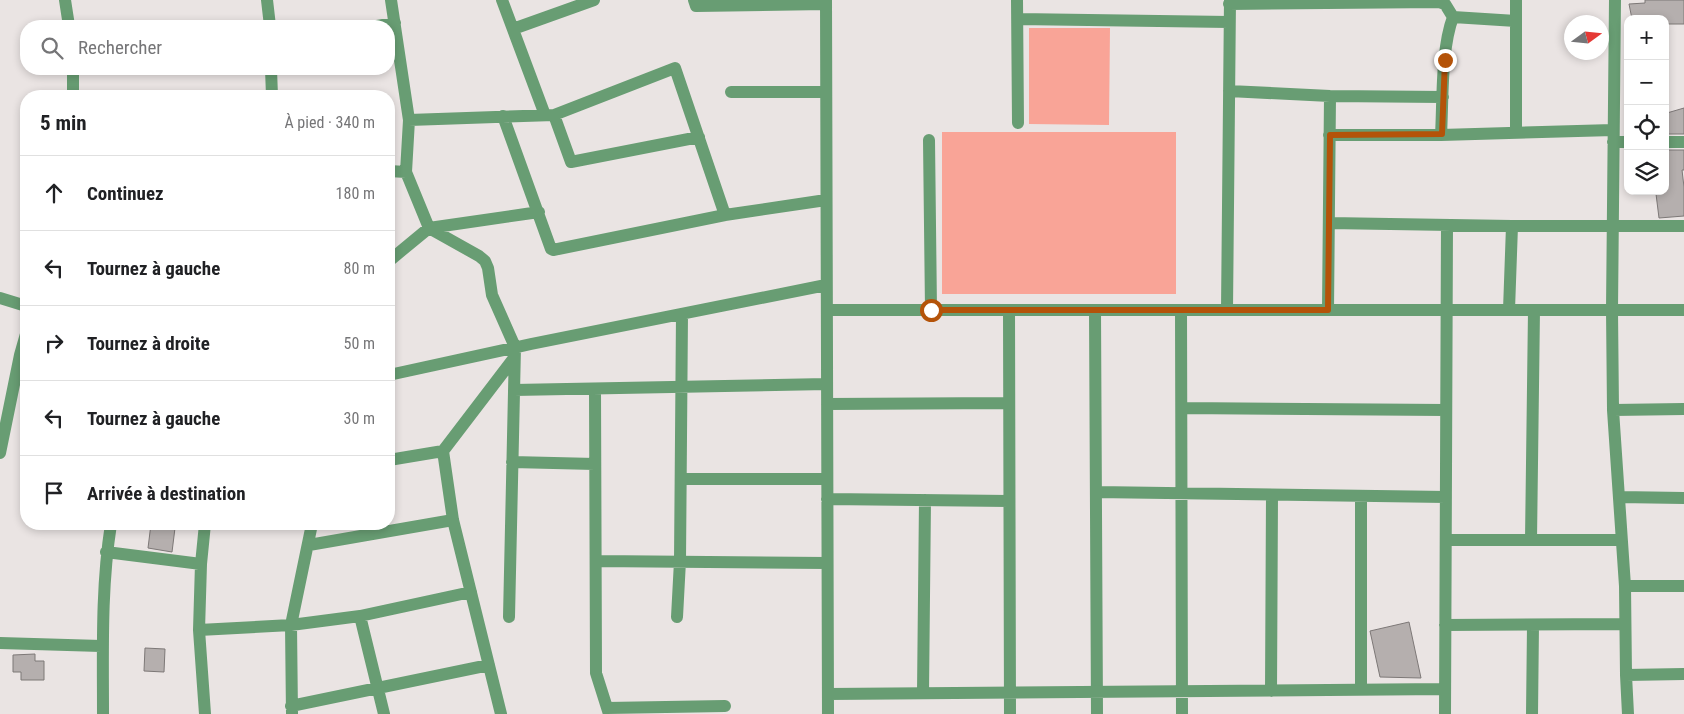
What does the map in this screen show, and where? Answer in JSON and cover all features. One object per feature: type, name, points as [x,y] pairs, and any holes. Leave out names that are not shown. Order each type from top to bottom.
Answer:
[{"type":"street","points":[[65,0],[68,20]]},
{"type":"street","points":[[267,0],[269,20]]},
{"type":"street","points":[[391,0],[394,20]]},
{"type":"street","points":[[502,0],[512,29],[571,162],[698,137]]},
{"type":"street","points":[[512,29],[594,0]]},
{"type":"street","points":[[694,0],[696,6],[826,2],[828,714]]},
{"type":"street","points":[[1017,0],[1018,123]]},
{"type":"street","points":[[1516,0],[1516,132]]},
{"type":"street","points":[[1615,0],[1613,410],[1625,586],[1628,714]]},
{"type":"street","points":[[1227,310],[1230,2],[1439,2],[1445,4],[1453,17],[1448,37],[1442,134]]},
{"type":"street","points":[[1453,17],[1516,21]]},
{"type":"street","points":[[1018,18],[1229,22]]},
{"type":"street","points":[[395,23],[408,120],[406,172],[429,228],[485,261],[488,268],[492,295],[514,353],[509,617]]},
{"type":"street","points":[[408,120],[550,115],[675,68],[725,215]]},
{"type":"street","points":[[73,75],[73,90]]},
{"type":"street","points":[[271,75],[272,90]]},
{"type":"street","points":[[1229,91],[1330,96],[1443,97]]},
{"type":"street","points":[[730,92],[826,92]]},
{"type":"street","points":[[1328,310],[1330,96]]},
{"type":"street","points":[[503,116],[553,250],[725,215],[826,200]]},
{"type":"street","points":[[1330,135],[1516,132],[1613,136],[1624,140]]},
{"type":"street","points":[[929,140],[931,310]]},
{"type":"street","points":[[1669,142],[1684,142]]},
{"type":"street","points":[[395,171],[406,172]]},
{"type":"street","points":[[395,256],[429,228],[539,212]]},
{"type":"street","points":[[1329,222],[1512,226],[1684,226]]},
{"type":"street","points":[[1445,714],[1447,225]]},
{"type":"street","points":[[1509,310],[1512,226]]},
{"type":"street","points":[[395,374],[514,353],[682,314],[826,285]]},
{"type":"street","points":[[0,298],[20,304]]},
{"type":"street","points":[[827,310],[1684,310]]},
{"type":"street","points":[[1009,310],[1010,714]]},
{"type":"street","points":[[1095,310],[1097,714]]},
{"type":"street","points":[[1182,310],[1182,714]]},
{"type":"street","points":[[1531,540],[1534,310]]},
{"type":"street","points":[[678,617],[682,314]]},
{"type":"street","points":[[500,714],[453,520],[443,451],[514,353]]},
{"type":"street","points":[[0,453],[20,369]]},
{"type":"street","points":[[514,390],[827,384]]},
{"type":"street","points":[[595,389],[596,673],[608,711],[725,706]]},
{"type":"street","points":[[827,404],[1009,403]]},
{"type":"street","points":[[1182,408],[1446,410]]},
{"type":"street","points":[[1613,410],[1684,409]]},
{"type":"street","points":[[395,459],[443,451]]},
{"type":"street","points":[[512,462],[596,464]]},
{"type":"street","points":[[681,479],[827,479]]},
{"type":"street","points":[[1096,492],[1446,497]]},
{"type":"street","points":[[1271,690],[1272,495]]},
{"type":"street","points":[[1361,496],[1361,690]]},
{"type":"street","points":[[1619,497],[1684,498]]},
{"type":"street","points":[[827,499],[1009,501]]},
{"type":"street","points":[[923,694],[925,500]]},
{"type":"street","points":[[308,545],[453,520]]},
{"type":"street","points":[[103,714],[101,646],[106,552],[110,530]]},
{"type":"street","points":[[204,530],[201,564],[199,630],[205,714]]},
{"type":"street","points":[[311,530],[292,625],[291,710],[378,688],[489,665]]},
{"type":"street","points":[[1446,540],[1621,540]]},
{"type":"street","points":[[106,552],[201,564]]},
{"type":"street","points":[[596,561],[827,563]]},
{"type":"street","points":[[1625,586],[1684,586]]},
{"type":"street","points":[[199,630],[292,625],[360,616],[471,592]]},
{"type":"street","points":[[360,616],[384,714]]},
{"type":"street","points":[[1445,625],[1625,624]]},
{"type":"street","points":[[1532,714],[1533,625]]},
{"type":"street","points":[[0,643],[101,646]]},
{"type":"street","points":[[1626,674],[1684,674]]},
{"type":"street","points":[[828,694],[1445,689]]},
{"type":"shaded area","points":[[1029,28],[1110,28],[1109,125],[1029,124]]},
{"type":"shaded area","points":[[942,132],[1176,132],[1176,294],[942,294]]},
{"type":"building","points":[[1645,0],[1684,0],[1684,24],[1669,24],[1669,15],[1631,15],[1629,4],[1645,3]]},
{"type":"building","points":[[1684,108],[1684,134],[1669,134],[1669,112]]},
{"type":"building","points":[[1669,150],[1684,150],[1684,170],[1682,170],[1684,216],[1659,218],[1656,195],[1669,195]]},
{"type":"building","points":[[150,530],[175,530],[172,552],[148,548]]},
{"type":"building","points":[[1409,622],[1421,678],[1380,677],[1370,631]]},
{"type":"building","points":[[145,648],[165,649],[164,672],[144,671]]},
{"type":"building","points":[[35,654],[35,661],[44,661],[44,680],[21,680],[21,672],[13,672],[13,655]]},
{"type":"route","points":[[931,310],[1328,310],[1330,135],[1442,134],[1445,60]]}]
